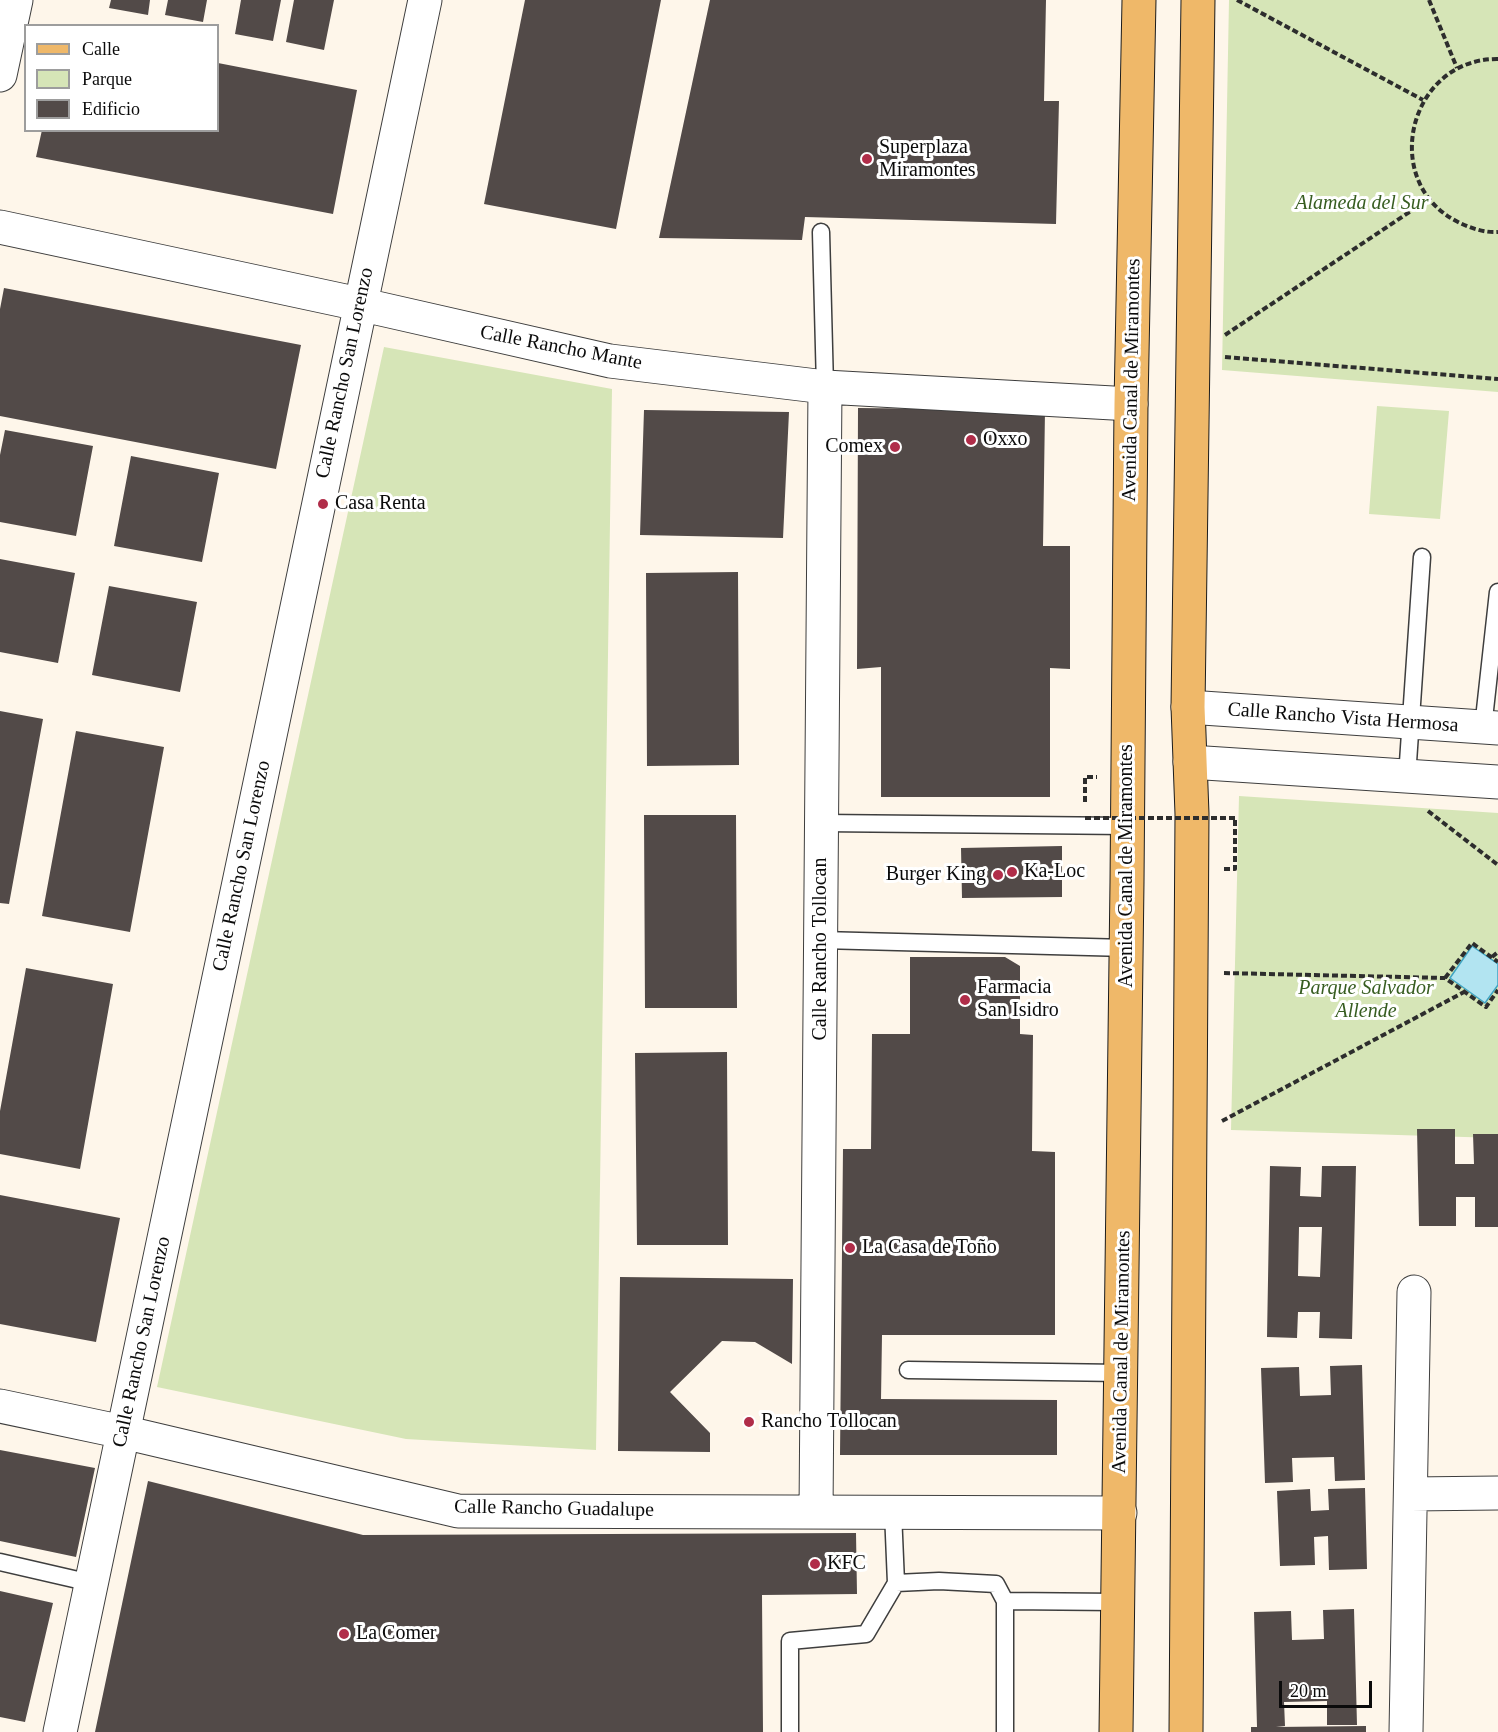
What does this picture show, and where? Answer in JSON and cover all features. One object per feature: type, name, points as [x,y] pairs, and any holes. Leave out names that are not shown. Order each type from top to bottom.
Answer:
[{"type":"main road","name":"Avenida Canal de Miramontes","points":[[1116,1732],[1127,948],[1131,404],[1139,0]]},
{"type":"main road","points":[[1186,1732],[1192,869],[1188,707],[1198,0]]},
{"type":"street","points":[[0,75],[16,0]]},
{"type":"street","name":"Calle Rancho San Lorenzo","points":[[60,1732],[424,0]]},
{"type":"street","name":"Calle Rancho Mante","points":[[0,227],[360,304],[610,361],[825,387],[1131,404]]},
{"type":"street","name":"Calle Rancho Tollocan","points":[[816,1511],[825,387]]},
{"type":"street","name":"Calle Rancho Vista Hermosa","points":[[1188,707],[1491,728]]},
{"type":"street","points":[[1190,762],[1498,782]]},
{"type":"street","points":[[1406,1732],[1414,1292]]},
{"type":"street","name":"Calle Rancho Guadalupe","points":[[0,1406],[123,1432],[458,1510],[1120,1512]]},
{"type":"street","points":[[1411,1494],[1498,1492]]},
{"type":"lane","points":[[821,232],[825,387]]},
{"type":"lane","points":[[1407,777],[1422,557]]},
{"type":"lane","points":[[1491,728],[1498,592]]},
{"type":"lane","points":[[822,823],[1128,826]]},
{"type":"lane","points":[[821,940],[1127,948]]},
{"type":"lane","points":[[908,1370],[1122,1373]]},
{"type":"lane","points":[[790,1732],[790,1641],[866,1634],[896,1583],[893,1512]]},
{"type":"lane","points":[[0,1562],[91,1583]]},
{"type":"lane","points":[[896,1583],[939,1581],[996,1584],[1005,1602],[1005,1732]]},
{"type":"lane","points":[[1005,1602],[1118,1602]]},
{"type":"path","points":[[1237,0],[1424,100]]},
{"type":"path","points":[[1429,0],[1457,68]]},
{"type":"path","points":[[1498,59],[1486,59],[1457,68],[1438,82],[1424,100],[1413,124],[1411,150],[1416,176],[1429,199],[1447,216],[1469,227],[1498,232]]},
{"type":"path","points":[[1194,355],[1429,199]]},
{"type":"path","points":[[1194,355],[1498,379]]},
{"type":"path","points":[[1085,777],[1085,818],[1235,818],[1235,869]]},
{"type":"path","points":[[1427,810],[1498,865]]},
{"type":"path","points":[[1445,978],[1472,943],[1498,962]]},
{"type":"path","points":[[1492,957],[1498,952]]},
{"type":"path","points":[[1190,972],[1445,978],[1486,1007],[1498,990]]},
{"type":"path","points":[[1190,1138],[1465,992]]},
{"type":"green space","name":"Alameda del Sur","points":[[1229,0],[1498,0],[1498,392],[1222,370]]},
{"type":"green space","points":[[384,347],[612,389],[596,1450],[406,1439],[157,1387]]},
{"type":"green space","points":[[1377,406],[1449,411],[1440,519],[1369,514]]},
{"type":"green space","name":"Parque Salvador Allende","points":[[1239,796],[1498,813],[1498,1138],[1231,1130]]},
{"type":"water","points":[[1472,946],[1498,964],[1498,985],[1485,1003],[1450,978]]},
{"type":"building","points":[[111,0],[150,0],[148,15],[109,8]]},
{"type":"building","points":[[168,0],[207,0],[203,22],[165,15]]},
{"type":"building","points":[[241,0],[281,0],[273,41],[235,34]]},
{"type":"building","points":[[294,0],[334,0],[324,50],[286,42]]},
{"type":"building","points":[[525,0],[661,0],[616,229],[484,204]]},
{"type":"building","name":"Superplaza Miramontes","points":[[710,0],[1046,0],[1044,101],[1059,101],[1056,224],[805,217],[802,240],[659,238]]},
{"type":"building","points":[[219,63],[357,90],[333,214],[36,157],[42,132],[219,132]]},
{"type":"building","points":[[4,288],[301,345],[276,469],[0,416],[0,309]]},
{"type":"building","points":[[858,408],[1045,410],[1043,546],[1070,546],[1070,669],[1050,668],[1050,797],[881,797],[881,667],[857,669]]},
{"type":"building","points":[[644,410],[789,412],[783,538],[640,535]]},
{"type":"building","points":[[5,430],[93,446],[76,536],[0,522],[0,455]]},
{"type":"building","points":[[131,456],[219,473],[202,562],[114,546]]},
{"type":"building","points":[[0,559],[75,573],[58,663],[0,652]]},
{"type":"building","points":[[738,572],[739,765],[647,766],[646,573]]},
{"type":"building","points":[[109,586],[197,602],[180,692],[92,675]]},
{"type":"building","points":[[0,711],[43,719],[9,904],[0,903]]},
{"type":"building","points":[[76,731],[164,747],[130,932],[42,916]]},
{"type":"building","points":[[644,815],[736,815],[737,1008],[645,1008]]},
{"type":"building","name":"Ka-Loc","points":[[1062,846],[1062,897],[962,898],[961,848]]},
{"type":"building","points":[[910,957],[1005,957],[1020,966],[1020,1034],[1033,1035],[1032,1151],[1055,1152],[1055,1335],[882,1335],[881,1399],[1057,1400],[1057,1455],[840,1455],[843,1149],[871,1149],[872,1034],[910,1034]]},
{"type":"building","points":[[26,968],[113,984],[80,1169],[0,1154],[0,1111]]},
{"type":"building","points":[[727,1052],[728,1245],[637,1245],[635,1053]]},
{"type":"building","points":[[1417,1129],[1455,1129],[1455,1164],[1474,1164],[1473,1134],[1498,1134],[1498,1227],[1475,1227],[1475,1197],[1456,1197],[1456,1226],[1419,1226]]},
{"type":"building","points":[[1270,1166],[1301,1167],[1300,1196],[1321,1197],[1322,1166],[1356,1166],[1352,1339],[1319,1338],[1320,1312],[1298,1312],[1297,1338],[1267,1337]],"holes":[[[1299,1227],[1322,1227],[1320,1277],[1298,1276]]]},
{"type":"building","points":[[0,1195],[120,1218],[96,1342],[0,1324]]},
{"type":"building","points":[[620,1277],[793,1279],[792,1364],[755,1342],[722,1341],[670,1392],[710,1433],[710,1452],[618,1451]]},
{"type":"building","points":[[1362,1365],[1365,1480],[1335,1481],[1334,1457],[1292,1458],[1293,1482],[1265,1483],[1261,1368],[1299,1367],[1300,1396],[1331,1395],[1330,1366]]},
{"type":"building","points":[[0,1450],[95,1468],[76,1557],[0,1541]]},
{"type":"building","name":"La Comer","points":[[148,1481],[363,1535],[856,1533],[857,1594],[762,1595],[763,1732],[95,1732]]},
{"type":"building","points":[[1365,1488],[1367,1569],[1329,1570],[1328,1536],[1314,1537],[1315,1565],[1280,1566],[1277,1491],[1310,1489],[1311,1511],[1329,1510],[1328,1489]]},
{"type":"building","points":[[0,1591],[53,1603],[25,1722],[0,1717]]},
{"type":"building","points":[[1354,1609],[1357,1725],[1327,1725],[1327,1701],[1284,1702],[1285,1726],[1276,1727],[1366,1726],[1366,1732],[1251,1732],[1251,1727],[1257,1727],[1254,1612],[1291,1611],[1292,1640],[1324,1639],[1323,1610]]},
{"type":"place","name":"Superplaza Miramontes","points":[[867,159]]},
{"type":"place","name":"Oxxo","points":[[971,440]]},
{"type":"place","name":"Comex","points":[[895,447]]},
{"type":"place","name":"Casa Renta","points":[[323,504]]},
{"type":"place","name":"Ka-Loc","points":[[1012,872]]},
{"type":"place","name":"Burger King","points":[[998,875]]},
{"type":"place","name":"Farmacia San Isidro","points":[[965,1000]]},
{"type":"place","name":"La Casa de Toño","points":[[850,1248]]},
{"type":"place","name":"Rancho Tollocan","points":[[749,1422]]},
{"type":"place","name":"KFC","points":[[815,1564]]},
{"type":"place","name":"La Comer","points":[[344,1634]]}]
